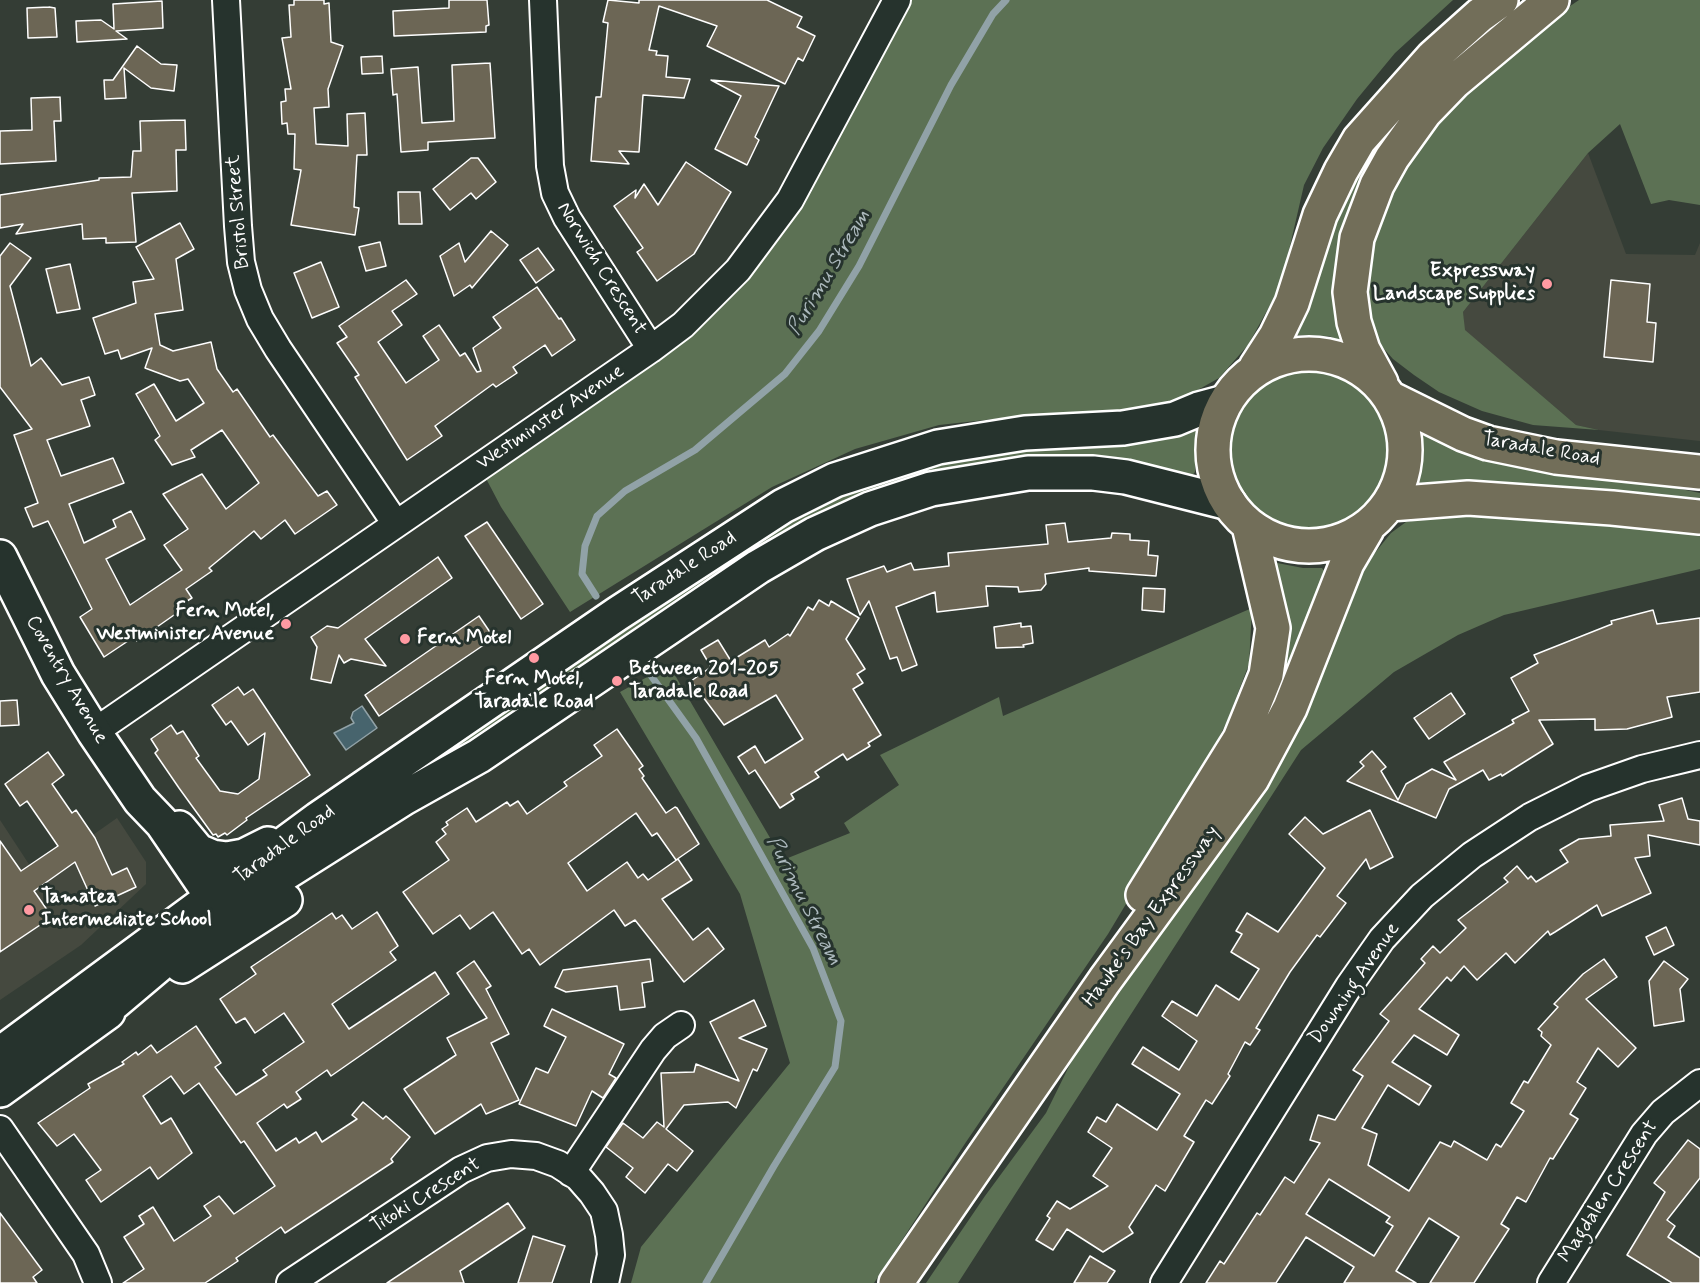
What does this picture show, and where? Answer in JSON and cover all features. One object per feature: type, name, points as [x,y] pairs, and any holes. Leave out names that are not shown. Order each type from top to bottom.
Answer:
[{"type":"highway","points":[[1501,0],[1432,57],[1359,140],[1320,215],[1292,303],[1276,336],[1256,367],[1225,402],[1217,422],[1213,443],[1214,464],[1219,484],[1239,515],[1270,539],[1293,546],[1317,547],[1341,542],[1367,529],[1390,504],[1404,472],[1406,460],[1404,433],[1386,392],[1363,350],[1354,322],[1350,292],[1357,238],[1377,185],[1392,158],[1425,112],[1454,82],[1552,0]]},
{"type":"highway","points":[[1256,367],[1302,354],[1326,356],[1349,362],[1386,392]]},
{"type":"highway","name":"Taradale Road","points":[[1386,392],[1454,429],[1488,443],[1556,457],[1700,472]]},
{"type":"highway","points":[[1390,504],[1468,498],[1700,517]]},
{"type":"highway","name":"Hawke's Bay Expressway","points":[[879,1283],[1164,864],[1240,739],[1266,675],[1273,628],[1239,515]]},
{"type":"highway","name":"Hawke's Bay Expressway","points":[[896,1283],[1079,1017],[1252,779],[1290,708],[1347,563],[1367,529]]},
{"type":"main road","name":"Taradale Road","points":[[0,1054],[209,905],[318,819],[751,526],[835,480],[918,453],[973,440],[1024,433],[1124,428],[1175,418],[1225,402]]},
{"type":"main road","name":"Taradale Road","points":[[209,905],[239,904],[404,798],[479,756],[758,567],[824,529],[890,502],[931,489],[1000,476],[1064,472],[1126,477],[1239,515]]},
{"type":"main road","name":"Coventry Avenue","points":[[0,557],[58,674],[140,800],[148,833],[209,905]]},
{"type":"main road","name":"Taradale Road","points":[[89,1024],[288,898],[454,780],[479,756]]},
{"type":"main road","points":[[118,767],[149,789],[187,841],[198,851],[212,857],[227,859],[244,856],[318,819]]},
{"type":"main road","name":"Taradale Road","points":[[0,1090],[89,1024],[198,932],[209,905]]},
{"type":"street","name":"Bristol Street","points":[[226,0],[238,226],[241,262],[248,290],[260,320],[278,349],[396,524]]},
{"type":"street","name":"Norwich Crescent","points":[[543,0],[550,166],[555,193],[567,218],[651,349]]},
{"type":"street","name":"Norwich Crescent","points":[[546,43],[560,0]]},
{"type":"street","name":"Westminster Avenue","points":[[94,732],[651,349],[714,296],[757,248],[777,219],[822,145],[868,50],[897,0]]},
{"type":"street","name":"Downing Avenue","points":[[1164,1283],[1349,986],[1382,939],[1422,896],[1472,855],[1530,817],[1588,788],[1642,769],[1700,754]]},
{"type":"street","points":[[572,1173],[653,1050],[665,1036],[681,1025]]},
{"type":"street","name":"Magdalen Crescent","points":[[1551,1283],[1644,1134],[1663,1112],[1700,1083]]},
{"type":"street","points":[[0,1129],[86,1254],[98,1283]]},
{"type":"street","name":"Titoki Crescent","points":[[290,1283],[461,1170],[487,1158],[511,1154],[536,1156],[572,1173],[592,1193],[604,1211],[611,1255],[605,1283]]},
{"type":"shaded area","points":[[1588,153],[1626,254],[1695,255],[1700,243],[1700,441],[1599,430],[1576,425],[1464,330],[1463,312]]},
{"type":"shaded area","points":[[117,818],[146,862],[146,884],[81,945],[0,1000],[0,820],[36,875]]},
{"type":"green space","points":[[904,0],[1453,0],[1395,53],[1357,99],[1323,148],[1304,185],[1281,285],[1248,345],[1219,378],[1178,401],[1152,410],[1093,414],[1049,413],[939,425],[855,449],[772,487],[570,612],[501,507],[480,467],[737,278]]},
{"type":"green space","points":[[1530,0],[1380,155],[1348,345],[1329,336],[1294,335],[1323,249],[1357,168],[1415,95],[1494,24]]},
{"type":"green space","points":[[1579,0],[1700,0],[1700,205],[1669,200],[1651,204],[1620,124],[1588,153],[1463,312],[1465,330],[1576,425],[1599,430],[1533,425],[1482,411],[1439,392],[1393,359],[1377,341],[1366,307],[1363,274],[1386,198],[1410,157],[1461,92],[1526,36]]},
{"type":"green space","points":[[1310,372],[1325,373],[1340,378],[1354,385],[1366,395],[1376,407],[1383,421],[1388,436],[1388,466],[1383,481],[1376,495],[1366,507],[1354,517],[1340,524],[1325,529],[1310,530],[1295,529],[1280,524],[1266,517],[1254,507],[1244,495],[1237,481],[1232,466],[1231,451],[1232,436],[1237,421],[1244,407],[1254,395],[1266,385],[1280,378],[1295,373]]},
{"type":"green space","points":[[1196,426],[1195,472],[1191,477],[969,468],[491,732],[247,886],[753,538],[849,488],[959,455]]},
{"type":"green space","points":[[1419,433],[1460,450],[1561,473],[1661,485],[1700,493],[1700,504],[1415,488],[1420,452]]},
{"type":"green space","points":[[1466,512],[1499,517],[1700,532],[1700,569],[1504,615],[1458,635],[1394,672],[1301,750],[958,1283],[926,1283],[985,1196],[1046,1113],[1081,1042],[1374,554],[1391,533],[1406,522]]},
{"type":"green space","points":[[1272,562],[1303,568],[1322,568],[1326,573],[1303,638],[1260,738]]},
{"type":"green space","points":[[1252,608],[1249,664],[1228,719],[1190,797],[1108,934],[966,1142],[874,1283],[631,1283],[641,1247],[790,1063],[740,894],[620,692],[669,665],[783,860],[850,833],[844,823],[899,785],[880,755],[999,697],[1003,716]]},
{"type":"water","points":[[362,706],[377,728],[346,750],[334,733],[354,723],[351,718],[353,712]]},
{"type":"building","points":[[294,0],[324,0],[324,4],[329,3],[331,42],[343,46],[328,89],[329,107],[314,108],[316,144],[348,146],[347,114],[365,113],[367,155],[357,155],[354,207],[359,208],[355,235],[291,225],[301,170],[294,169],[295,134],[288,134],[287,123],[282,124],[281,102],[286,101],[285,89],[291,89],[282,38],[291,37],[289,5],[294,5]]},
{"type":"building","points":[[449,0],[487,0],[489,25],[486,26],[486,32],[394,36],[393,11],[449,8]]},
{"type":"building","points":[[608,0],[639,3],[639,0],[767,0],[802,17],[797,27],[815,36],[803,61],[798,58],[785,84],[707,46],[717,26],[659,6],[649,50],[657,51],[656,55],[668,56],[666,77],[690,79],[684,98],[643,95],[639,152],[619,151],[629,164],[591,161],[596,97],[601,97],[608,23],[603,22]]},
{"type":"building","points":[[162,1],[163,28],[116,31],[127,39],[77,42],[76,21],[101,20],[114,29],[113,4]]},
{"type":"building","points":[[27,8],[55,8],[57,37],[28,38]]},
{"type":"building","points":[[137,46],[161,64],[177,65],[174,91],[151,88],[124,68],[126,98],[105,99],[104,80],[113,80]]},
{"type":"building","points":[[382,56],[383,73],[362,74],[361,57]]},
{"type":"building","points":[[490,63],[495,138],[428,142],[428,150],[401,152],[397,94],[393,95],[391,69],[418,67],[422,123],[454,121],[452,65]]},
{"type":"building","points":[[711,80],[779,86],[755,137],[759,140],[747,165],[715,149],[741,96]]},
{"type":"building","points":[[60,97],[61,121],[54,121],[56,161],[0,164],[0,131],[32,130],[31,98]]},
{"type":"building","points":[[185,120],[186,150],[176,150],[177,191],[132,193],[136,242],[106,243],[106,238],[83,239],[82,224],[16,234],[23,224],[0,228],[0,195],[99,180],[99,178],[131,177],[133,151],[141,151],[140,121]]},
{"type":"building","points":[[471,158],[478,158],[496,182],[476,199],[471,193],[450,210],[433,189]]},
{"type":"building","points":[[686,162],[731,192],[694,254],[657,281],[637,252],[643,248],[614,206],[636,190],[635,198],[644,184],[658,205]]},
{"type":"building","points":[[398,192],[420,192],[422,224],[399,224]]},
{"type":"building","points":[[180,223],[194,249],[176,259],[183,310],[155,314],[160,345],[173,351],[211,342],[217,369],[233,392],[237,389],[270,437],[273,435],[318,496],[327,491],[337,505],[295,534],[285,520],[261,539],[254,531],[209,568],[212,571],[186,589],[192,598],[182,604],[184,608],[137,641],[134,637],[104,657],[80,617],[92,609],[48,521],[33,527],[25,508],[38,503],[14,435],[32,429],[0,387],[0,256],[10,243],[31,258],[10,286],[31,366],[41,358],[62,385],[89,377],[95,395],[81,400],[90,426],[47,440],[61,476],[113,458],[124,483],[69,504],[84,543],[116,527],[113,520],[131,511],[145,539],[106,559],[130,605],[182,570],[164,545],[188,529],[163,494],[202,474],[226,509],[259,483],[222,430],[191,450],[195,457],[172,465],[155,440],[160,436],[136,394],[154,384],[176,421],[204,403],[188,379],[180,381],[145,368],[152,348],[121,359],[118,350],[105,354],[93,318],[136,303],[133,282],[154,279],[136,247]]},
{"type":"building","points":[[491,231],[508,245],[472,288],[470,285],[454,296],[440,256],[459,243],[465,262]]},
{"type":"building","points":[[380,242],[386,266],[366,271],[359,247]]},
{"type":"building","points":[[538,248],[554,270],[536,283],[520,260]]},
{"type":"building","points":[[321,262],[339,307],[312,318],[294,273]]},
{"type":"building","points":[[70,264],[80,309],[57,313],[46,269]]},
{"type":"building","points":[[406,280],[417,294],[392,311],[402,325],[378,342],[406,383],[439,360],[423,336],[439,325],[460,356],[465,353],[477,372],[481,371],[473,348],[501,328],[493,317],[537,287],[575,340],[552,356],[545,345],[513,367],[517,373],[496,387],[493,384],[435,426],[442,436],[407,460],[355,377],[359,375],[337,343],[347,337],[339,326]]},
{"type":"building","points":[[1611,280],[1650,284],[1647,322],[1656,323],[1653,362],[1604,357]]},
{"type":"building","points":[[487,522],[543,604],[521,619],[465,536]]},
{"type":"building","points":[[1065,523],[1068,542],[1111,538],[1112,533],[1130,534],[1130,540],[1149,541],[1148,555],[1158,556],[1156,576],[1089,571],[1089,568],[1045,574],[1046,584],[1041,590],[1019,592],[1018,587],[986,586],[988,606],[937,612],[935,592],[896,607],[917,665],[902,671],[897,657],[890,659],[869,601],[860,615],[847,579],[884,566],[887,572],[911,563],[914,570],[949,566],[948,553],[1048,544],[1046,525]]},
{"type":"building","points":[[438,557],[452,578],[365,639],[386,666],[351,659],[344,663],[339,655],[331,683],[311,679],[317,647],[311,637],[327,626],[338,628]]},
{"type":"building","points":[[1143,588],[1165,589],[1164,612],[1142,610]]},
{"type":"building","points":[[819,600],[829,606],[831,601],[859,618],[846,639],[865,669],[857,674],[863,683],[853,689],[881,735],[868,743],[870,746],[847,760],[843,754],[815,772],[819,777],[791,794],[794,799],[780,808],[755,770],[749,774],[738,757],[755,746],[765,763],[803,739],[776,695],[724,725],[691,681],[711,667],[701,650],[718,640],[731,661],[765,640],[769,647],[788,634],[790,636],[808,607],[813,610]]},
{"type":"building","points":[[1653,610],[1657,624],[1700,618],[1700,692],[1667,697],[1672,717],[1627,729],[1595,730],[1595,719],[1539,720],[1553,744],[1502,776],[1501,774],[1489,780],[1483,770],[1449,789],[1436,818],[1347,781],[1364,766],[1360,762],[1372,751],[1386,767],[1381,771],[1398,800],[1406,784],[1432,769],[1456,780],[1444,762],[1514,723],[1512,720],[1529,711],[1511,678],[1538,663],[1534,655],[1612,624],[1611,621]]},
{"type":"building","points":[[479,616],[494,638],[379,716],[365,695]]},
{"type":"building","points":[[1021,623],[1021,627],[1031,626],[1033,643],[1023,645],[1024,647],[996,648],[994,627]]},
{"type":"building","points":[[238,687],[244,695],[253,689],[310,775],[246,818],[247,820],[227,835],[225,833],[218,837],[216,834],[213,835],[155,753],[158,750],[151,739],[171,725],[177,734],[183,731],[199,756],[196,758],[220,791],[238,794],[259,779],[265,733],[248,745],[231,721],[226,725],[212,705]]},
{"type":"building","points":[[1451,693],[1465,714],[1429,739],[1414,718]]},
{"type":"building","points":[[17,700],[19,725],[0,726],[0,701]]},
{"type":"building","points":[[617,729],[643,766],[639,769],[644,776],[642,778],[666,813],[677,808],[699,844],[676,860],[657,833],[652,836],[636,813],[568,863],[587,891],[627,862],[638,878],[643,874],[648,880],[678,859],[692,880],[662,899],[693,940],[708,928],[724,949],[684,982],[635,920],[625,926],[614,910],[540,965],[529,949],[522,954],[493,912],[470,929],[460,915],[433,934],[403,892],[449,860],[436,842],[446,834],[442,829],[448,825],[446,822],[467,808],[476,822],[507,802],[510,806],[518,801],[527,814],[567,786],[564,782],[602,756],[594,745]]},
{"type":"building","points":[[48,752],[64,775],[52,784],[72,813],[76,810],[95,838],[112,875],[127,868],[136,887],[95,906],[75,862],[34,891],[52,917],[0,952],[0,841],[21,871],[58,846],[27,801],[20,806],[5,784]]},
{"type":"building","points":[[1682,798],[1688,819],[1700,821],[1700,845],[1648,835],[1650,856],[1635,858],[1651,893],[1602,916],[1597,905],[1550,935],[1548,931],[1515,963],[1506,953],[1477,980],[1464,966],[1451,981],[1447,977],[1419,1009],[1459,1035],[1447,1055],[1414,1035],[1392,1062],[1431,1086],[1419,1105],[1388,1085],[1362,1128],[1377,1134],[1368,1165],[1409,1191],[1440,1142],[1451,1147],[1454,1141],[1487,1160],[1496,1144],[1501,1147],[1524,1111],[1511,1103],[1524,1081],[1528,1083],[1551,1045],[1541,1036],[1542,1032],[1538,1029],[1558,1007],[1554,1004],[1583,974],[1604,959],[1617,977],[1586,999],[1636,1048],[1618,1067],[1598,1048],[1577,1082],[1586,1088],[1570,1114],[1578,1119],[1553,1159],[1550,1158],[1526,1202],[1517,1197],[1501,1224],[1509,1229],[1474,1283],[1430,1283],[1459,1237],[1429,1218],[1396,1271],[1416,1283],[1344,1283],[1354,1267],[1306,1237],[1276,1283],[1206,1283],[1220,1261],[1224,1264],[1257,1213],[1260,1215],[1285,1177],[1294,1183],[1320,1143],[1310,1140],[1318,1115],[1335,1120],[1363,1076],[1353,1070],[1389,1021],[1380,1014],[1425,963],[1421,959],[1433,946],[1440,953],[1466,928],[1458,920],[1508,882],[1504,878],[1517,866],[1528,879],[1531,876],[1536,882],[1568,862],[1560,850],[1579,839],[1611,836],[1610,825],[1664,821],[1659,805]],"holes":[[[1329,1179],[1390,1217],[1386,1222],[1393,1226],[1374,1256],[1306,1214]]]},
{"type":"building","points":[[1370,810],[1393,857],[1370,869],[1366,859],[1337,896],[1346,903],[1320,937],[1317,935],[1290,972],[1256,1028],[1260,1030],[1250,1045],[1245,1042],[1228,1074],[1230,1076],[1212,1104],[1206,1100],[1184,1136],[1194,1142],[1165,1191],[1156,1185],[1129,1227],[1133,1233],[1103,1252],[1067,1229],[1053,1250],[1036,1240],[1050,1218],[1047,1216],[1057,1201],[1070,1209],[1108,1186],[1093,1176],[1112,1148],[1088,1132],[1097,1117],[1106,1122],[1117,1104],[1157,1130],[1180,1094],[1132,1064],[1143,1047],[1179,1070],[1197,1041],[1162,1016],[1172,1001],[1197,1016],[1216,985],[1239,1000],[1259,969],[1231,952],[1242,934],[1236,931],[1247,913],[1278,932],[1325,868],[1289,834],[1305,817],[1323,834]]},
{"type":"building","points":[[377,912],[398,946],[390,952],[396,960],[332,1004],[349,1029],[435,972],[449,994],[331,1076],[327,1070],[296,1092],[301,1099],[287,1108],[284,1104],[257,1123],[276,1151],[296,1138],[299,1143],[316,1132],[322,1142],[357,1119],[352,1115],[363,1102],[383,1119],[386,1116],[410,1137],[391,1159],[393,1162],[285,1233],[281,1227],[236,1258],[238,1261],[205,1283],[123,1283],[144,1269],[124,1237],[144,1224],[139,1216],[153,1207],[174,1241],[211,1216],[204,1206],[219,1196],[234,1214],[275,1186],[244,1141],[241,1143],[199,1083],[184,1094],[171,1076],[143,1096],[161,1124],[171,1118],[192,1153],[158,1179],[150,1167],[101,1202],[86,1180],[101,1170],[74,1134],[57,1146],[38,1123],[90,1088],[88,1084],[124,1064],[122,1062],[136,1052],[138,1055],[151,1045],[157,1053],[196,1026],[221,1063],[215,1067],[236,1095],[267,1075],[263,1070],[304,1042],[284,1013],[255,1033],[245,1018],[236,1023],[220,999],[256,974],[251,967],[332,913],[336,919],[342,915],[352,929]]},
{"type":"building","points":[[1666,927],[1674,945],[1654,955],[1646,937]]},
{"type":"building","points":[[650,959],[653,981],[642,983],[645,1007],[620,1010],[617,986],[566,992],[555,987],[563,970]]},
{"type":"building","points":[[474,961],[491,986],[486,989],[509,1034],[491,1043],[519,1100],[486,1114],[481,1104],[435,1134],[404,1089],[456,1055],[447,1038],[487,1018],[457,973]]},
{"type":"building","points":[[1664,961],[1688,979],[1680,989],[1684,1021],[1654,1026],[1649,981]]},
{"type":"building","points":[[754,1000],[766,1026],[739,1038],[767,1049],[757,1071],[753,1069],[736,1108],[728,1102],[684,1105],[666,1129],[693,1151],[677,1171],[668,1164],[645,1193],[626,1177],[633,1168],[606,1147],[623,1123],[643,1138],[657,1122],[664,1127],[661,1073],[694,1072],[696,1064],[739,1081],[710,1022]]},
{"type":"building","points":[[552,1009],[624,1044],[609,1074],[616,1078],[603,1098],[592,1091],[576,1126],[519,1104],[536,1068],[548,1073],[566,1037],[544,1026]]},
{"type":"building","points":[[1688,1140],[1700,1149],[1700,1178],[1667,1220],[1675,1226],[1668,1237],[1700,1258],[1700,1283],[1672,1283],[1627,1255],[1665,1192],[1654,1183]]},
{"type":"building","points":[[508,1203],[525,1228],[460,1271],[464,1283],[387,1283]]},
{"type":"building","points":[[0,1213],[42,1270],[33,1277],[37,1283],[0,1283]]},
{"type":"building","points":[[533,1236],[565,1246],[552,1283],[518,1283]]},
{"type":"building","points":[[1090,1256],[1115,1271],[1107,1283],[1074,1283]]},
{"type":"waterway","name":"Purimu Stream","points":[[596,596],[582,574],[585,546],[597,516],[625,491],[695,450],[785,374],[819,331],[859,266],[951,85],[993,14],[1006,0]]},
{"type":"waterway","name":"Purimu Stream","points":[[647,670],[696,738],[813,948],[841,1021],[835,1067],[706,1283]]},
{"type":"place","name":"Expressway Landscape Supplies","points":[[1547,284]]},
{"type":"place","name":"Fern Motel, Westminister Avenue","points":[[286,624]]},
{"type":"place","name":"Fern Motel","points":[[405,639]]},
{"type":"place","name":"Fern Motel, Taradale Road","points":[[534,658]]},
{"type":"place","name":"Between 201-205 Taradale Road","points":[[617,681]]},
{"type":"place","name":"Tamatea Intermediate School","points":[[29,910]]}]
